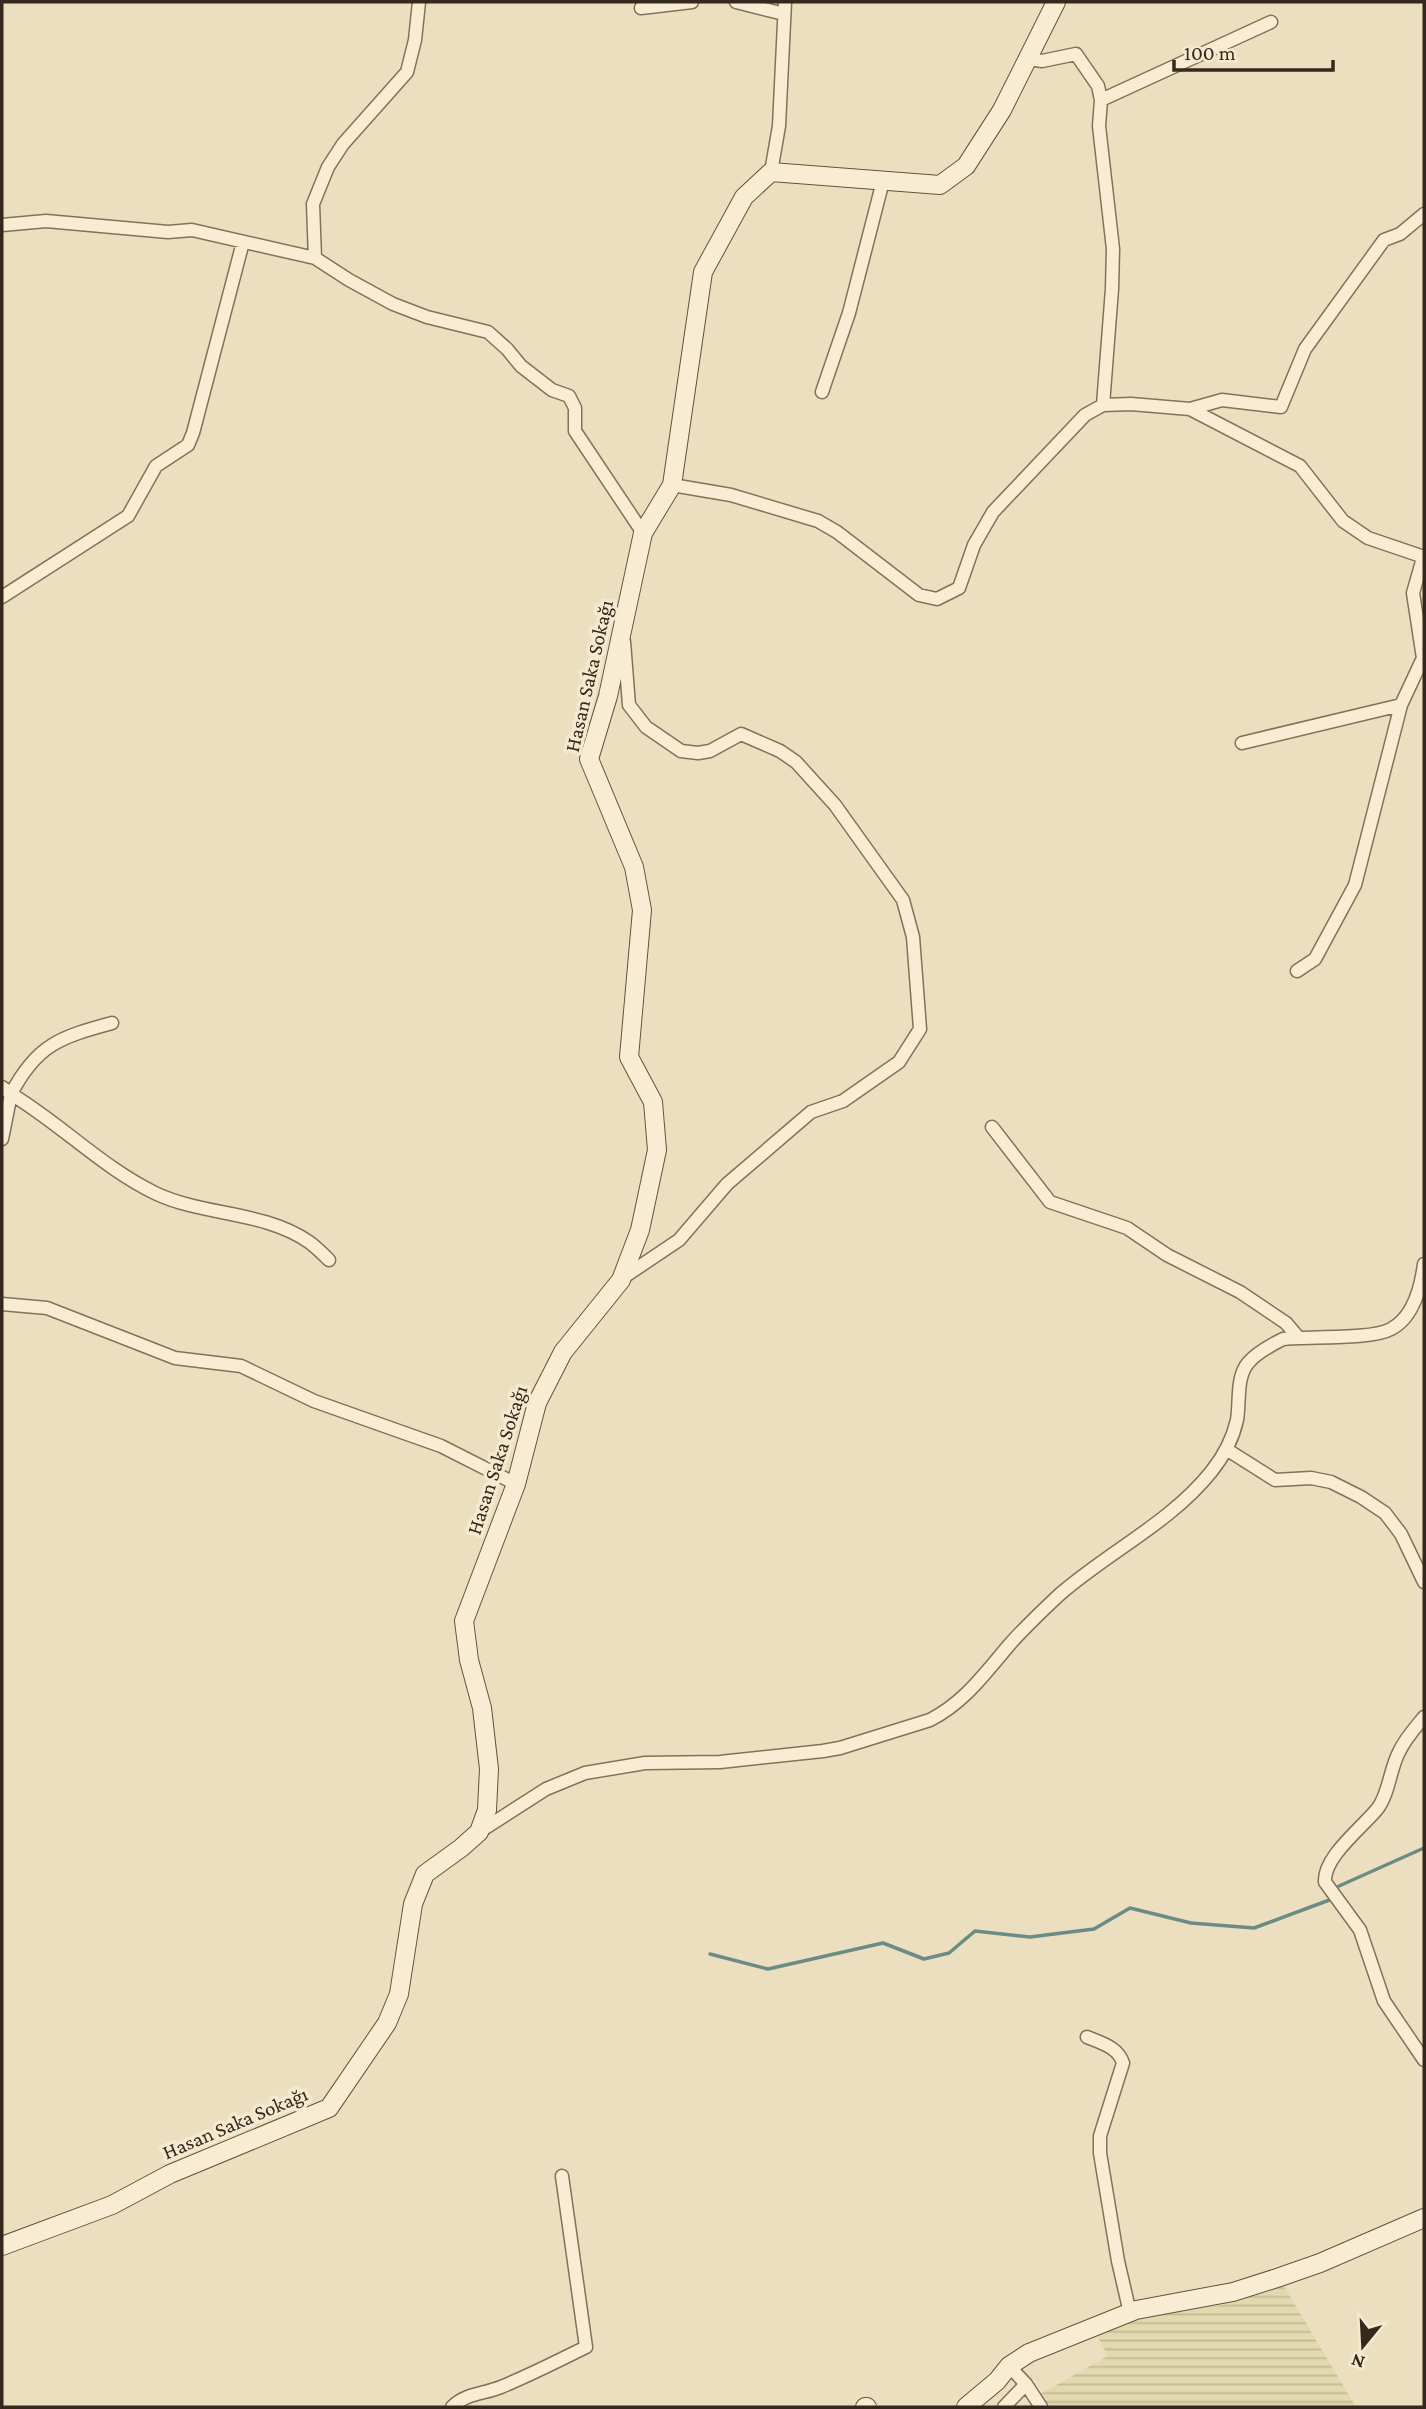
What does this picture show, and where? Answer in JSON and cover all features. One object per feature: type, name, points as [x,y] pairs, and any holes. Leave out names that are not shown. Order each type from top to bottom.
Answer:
[{"type":"street","points":[[315,258],[313,204],[328,167],[343,144],[407,72],[415,40],[419,2]]},
{"type":"street","points":[[641,8],[692,2]]},
{"type":"street","points":[[736,2],[784,8],[779,126],[771,172],[940,185],[966,166],[1002,110],[1056,2]]},
{"type":"street","points":[[1101,100],[1271,22]]},
{"type":"street","points":[[1028,59],[1041,61],[1076,54],[1098,86],[1101,100],[1099,126],[1113,249],[1103,405]]},
{"type":"street","name":"Hasan Saka Sokağı","points":[[2,2246],[113,2205],[170,2174],[329,2108],[387,2023],[399,1994],[413,1904],[425,1874],[479,1832],[486,1810],[489,1769],[482,1708],[469,1660],[464,1621],[516,1484],[537,1403],[563,1352],[621,1280],[640,1230],[657,1150],[653,1102],[629,1057],[642,910],[634,867],[589,759],[608,696],[643,534],[672,485],[703,272],[744,197],[771,172]]},
{"type":"street","points":[[822,392],[849,313],[883,181]]},
{"type":"street","points":[[672,485],[731,495],[818,521],[837,532],[919,595],[937,599],[960,588],[974,545],[993,512],[1085,415],[1103,405],[1131,404],[1191,409],[1222,400],[1281,407],[1305,349],[1384,240],[1400,234],[1424,214]]},
{"type":"street","points":[[2,225],[46,220],[169,232],[192,230],[315,258],[393,304],[427,317],[488,332],[507,349],[520,366],[552,390],[569,396],[575,408],[575,431],[643,534]]},
{"type":"street","points":[[2,597],[128,516],[156,466],[188,445],[243,242]]},
{"type":"street","points":[[1191,409],[1300,466],[1343,521],[1368,538],[1423,557],[1413,593],[1423,658],[1401,705],[1355,885],[1315,959],[1297,971]]},
{"type":"street","points":[[621,1280],[679,1240],[727,1184],[811,1112],[843,1101],[900,1062],[920,1029],[913,937],[903,900],[835,805],[796,762],[780,751],[741,734],[710,751],[698,754],[681,751],[646,727],[629,705],[622,630]]},
{"type":"street","points":[[1242,743],[1401,705]]},
{"type":"street","points":[[2,1139],[6,1090],[50,1045],[69,1035],[112,1023]]},
{"type":"street","points":[[6,1090],[143,1187],[187,1205],[256,1220],[283,1230],[309,1242],[329,1260]]},
{"type":"street","points":[[992,1127],[1050,1202],[1127,1228],[1167,1255],[1240,1292],[1286,1323],[1298,1337]]},
{"type":"street","points":[[479,1832],[546,1789],[594,1770],[645,1763],[720,1762],[823,1751],[930,1720],[964,1698],[1026,1627],[1059,1596],[1191,1494],[1213,1470],[1226,1449],[1237,1420],[1240,1386],[1246,1364],[1283,1339],[1368,1335],[1391,1329],[1419,1310],[1424,1264]]},
{"type":"street","points":[[2,1304],[47,1308],[176,1357],[241,1366],[314,1401],[430,1441],[516,1484]]},
{"type":"street","points":[[1226,1449],[1275,1480],[1311,1478],[1331,1482],[1385,1513],[1401,1534],[1424,1582]]},
{"type":"street","points":[[1424,1717],[1398,1753],[1380,1806],[1331,1861],[1325,1876],[1325,1882],[1360,1930],[1384,2001],[1424,2060]]},
{"type":"street","points":[[1087,2037],[1110,2046],[1120,2054],[1123,2063],[1100,2136],[1100,2152],[1118,2261],[1130,2313]]},
{"type":"street","points":[[452,2407],[466,2397],[491,2391],[586,2347],[562,2176]]},
{"type":"street","points":[[966,2407],[997,2381],[1009,2366],[1029,2353],[1130,2313],[1233,2291],[1277,2278],[1320,2263],[1424,2218]]},
{"type":"street","points":[[1009,2366],[1026,2384],[1041,2407]]},
{"type":"street","points":[[1004,2407],[1026,2384]]},
{"type":"shaded area","points":[[1282,2283],[1356,2407],[1050,2407],[1040,2394],[1108,2356],[1094,2330],[1145,2314],[1223,2305]]},
{"type":"waterway","points":[[1339,1886],[1424,1848]]},
{"type":"waterway","points":[[710,1954],[768,1969],[883,1943],[924,1959],[949,1953],[975,1931],[1030,1937],[1094,1929],[1130,1908],[1191,1923],[1254,1928],[1332,1899]]}]
